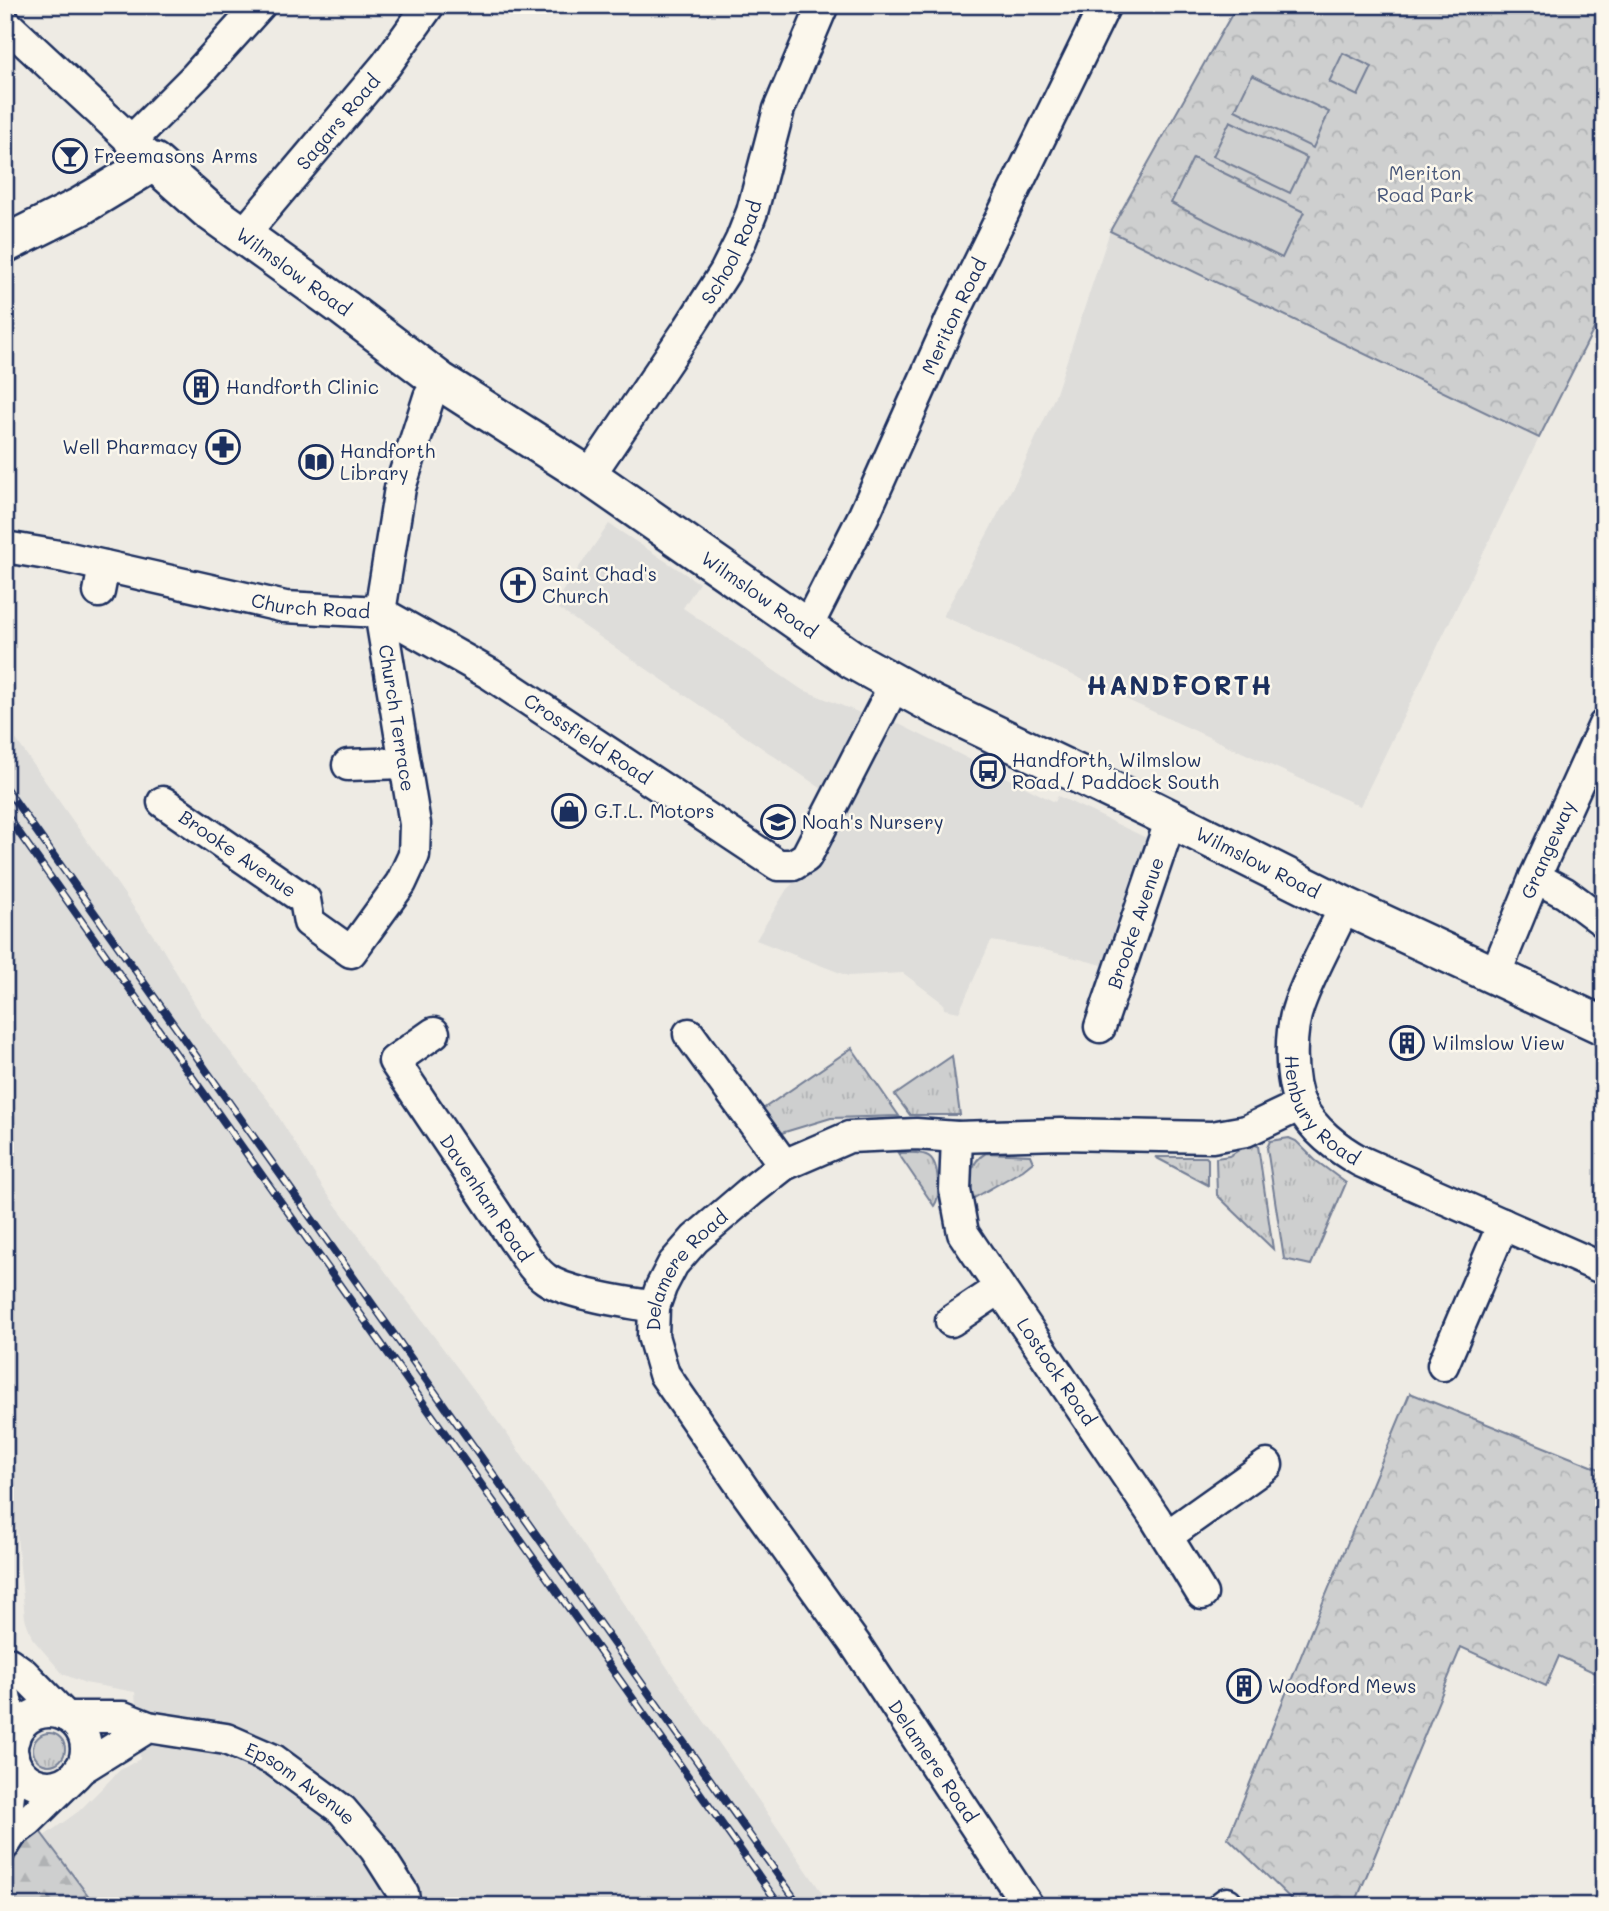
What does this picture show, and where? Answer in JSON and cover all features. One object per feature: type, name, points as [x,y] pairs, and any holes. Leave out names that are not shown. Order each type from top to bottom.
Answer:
[{"type":"main road","name":"Wilmslow Road","points":[[142,152],[208,210],[440,381],[589,476],[853,660],[895,684],[1345,906],[1604,1026]]},
{"type":"main road","points":[[5,244],[81,206],[142,152]]},
{"type":"street","points":[[142,152],[197,76],[260,5]]},
{"type":"street","name":"Sagars Road","points":[[242,236],[386,65],[429,5]]},
{"type":"street","name":"School Road","points":[[589,476],[725,272],[741,240],[752,212],[779,109],[823,5]]},
{"type":"street","name":"Meriton Road","points":[[806,629],[864,516],[951,320],[1105,5]]},
{"type":"street","name":"Wilmslow Road","points":[[5,23],[142,152]]},
{"type":"street","name":"Church Road","points":[[5,547],[102,579],[285,607],[380,612],[400,488],[429,397],[440,381]]},
{"type":"street","name":"Crossfield Road","points":[[380,612],[490,674],[778,865],[793,865],[806,857],[895,684]]},
{"type":"street","name":"Church Terrace","points":[[380,612],[415,824]]},
{"type":"street","name":"Grangeway","points":[[1495,975],[1535,877],[1604,725]]},
{"type":"street","points":[[348,765],[403,763]]},
{"type":"street","name":"Brooke Avenue","points":[[163,802],[305,900],[309,922],[351,952],[401,883],[414,855],[415,824]]},
{"type":"street","name":"Brooke Avenue","points":[[1100,1027],[1171,819]]},
{"type":"street","points":[[1535,877],[1564,893],[1604,922]]},
{"type":"street","name":"Henbury Road","points":[[1345,906],[1298,1006],[1292,1037],[1292,1069],[1301,1105],[1317,1127],[1349,1155],[1604,1269]]},
{"type":"street","name":"Davenham Road","points":[[434,1033],[394,1061],[514,1240],[534,1265],[546,1279],[567,1287],[654,1307]]},
{"type":"street","points":[[689,1034],[784,1165]]},
{"type":"street","name":"Delamere Road","points":[[1028,1906],[855,1644],[664,1374],[653,1336],[654,1307],[673,1264],[695,1240],[784,1165],[849,1137],[916,1134],[957,1137],[1212,1137],[1246,1131],[1301,1105]]},
{"type":"street","name":"Lostock Road","points":[[957,1137],[955,1190],[963,1234],[1167,1536],[1202,1594]]},
{"type":"street","points":[[1443,1364],[1503,1224]]},
{"type":"street","points":[[951,1321],[999,1289]]},
{"type":"street","points":[[1167,1536],[1267,1465]]},
{"type":"street","points":[[6,1662],[23,1673],[77,1725],[84,1735],[86,1747],[84,1759],[75,1774],[8,1839]]},
{"type":"street","points":[[5,1695],[13,1748],[23,1775],[41,1785],[51,1786],[75,1774],[148,1727]]},
{"type":"street","points":[[8,1839],[7,1813],[13,1748],[24,1721],[43,1712],[66,1716]]},
{"type":"street","name":"Epsom Avenue","points":[[66,1716],[123,1717],[148,1727],[226,1739],[274,1760],[342,1810],[376,1849],[403,1893],[405,1906]]},
{"type":"shaded area","points":[[1110,231],[1539,438],[1360,806],[943,616],[1017,479],[1055,396]]},
{"type":"shaded area","points":[[609,524],[699,583],[683,608],[801,689],[865,715],[828,793],[553,605]]},
{"type":"shaded area","points":[[887,718],[1055,802],[1058,796],[1155,842],[1114,968],[1037,948],[991,941],[959,1012],[944,1009],[943,1003],[903,973],[848,976],[756,940],[787,889],[812,866]]},
{"type":"shaded area","points":[[5,724],[162,948],[202,1016],[268,1100],[323,1188],[507,1434],[831,1906],[89,1906],[40,1839],[79,1811],[120,1770],[140,1759],[135,1692],[85,1683],[63,1674],[32,1638],[25,1618],[11,1474],[11,1434],[5,1397]]},
{"type":"green space","name":"Meriton Road Park","points":[[1237,5],[1604,5],[1604,309],[1539,438],[1110,231]]},
{"type":"green space","points":[[1343,53],[1372,67],[1358,96],[1329,82]]},
{"type":"green space","points":[[1252,75],[1329,112],[1313,148],[1235,110]]},
{"type":"green space","points":[[1230,121],[1307,158],[1290,193],[1213,156]]},
{"type":"green space","points":[[1193,158],[1304,212],[1282,258],[1171,203]]},
{"type":"green space","points":[[852,1048],[899,1116],[831,1118],[778,1134],[760,1111]]},
{"type":"green space","points":[[952,1056],[960,1115],[910,1115],[895,1095]]},
{"type":"green space","points":[[1289,1138],[1346,1183],[1311,1265],[1284,1259],[1267,1148],[1270,1141]]},
{"type":"green space","points":[[1251,1143],[1258,1146],[1273,1249],[1217,1195],[1216,1158],[1229,1156]]},
{"type":"green space","points":[[898,1153],[923,1154],[933,1160],[938,1184],[934,1206]]},
{"type":"green space","points":[[986,1153],[1030,1155],[1033,1162],[974,1198],[969,1180],[976,1161]]},
{"type":"green space","points":[[1155,1157],[1206,1157],[1208,1185]]},
{"type":"green space","points":[[1410,1393],[1604,1471],[1604,1677],[1559,1656],[1546,1686],[1461,1647],[1354,1906],[1304,1906],[1293,1901],[1228,1838]]},
{"type":"green space","points":[[49,1733],[60,1738],[65,1749],[60,1760],[49,1765],[38,1760],[33,1749],[38,1738]]},
{"type":"green space","points":[[36,1826],[96,1906],[5,1906],[5,1874]]},
{"type":"railway","points":[[5,787],[800,1906]]},
{"type":"railway","points":[[5,813],[780,1906]]},
{"type":"place","name":"Freemasons Arms","points":[[70,156]]},
{"type":"place","name":"Handforth Clinic","points":[[201,387]]},
{"type":"place","name":"Well Pharmacy","points":[[223,447]]},
{"type":"place","name":"Handforth Library","points":[[316,462]]},
{"type":"place","name":"Saint Chad's Church","points":[[518,585]]},
{"type":"place","name":"Handforth, Wilmslow Road / Paddock South","points":[[988,771]]},
{"type":"place","name":"G.T.L. Motors","points":[[569,811]]},
{"type":"place","name":"Noah's Nursery","points":[[778,822]]},
{"type":"place","name":"Wilmslow View","points":[[1407,1043]]},
{"type":"place","name":"Woodford Mews","points":[[1244,1686]]},
{"type":"district","name":"HANDFORTH","points":[[1180,686]]}]
